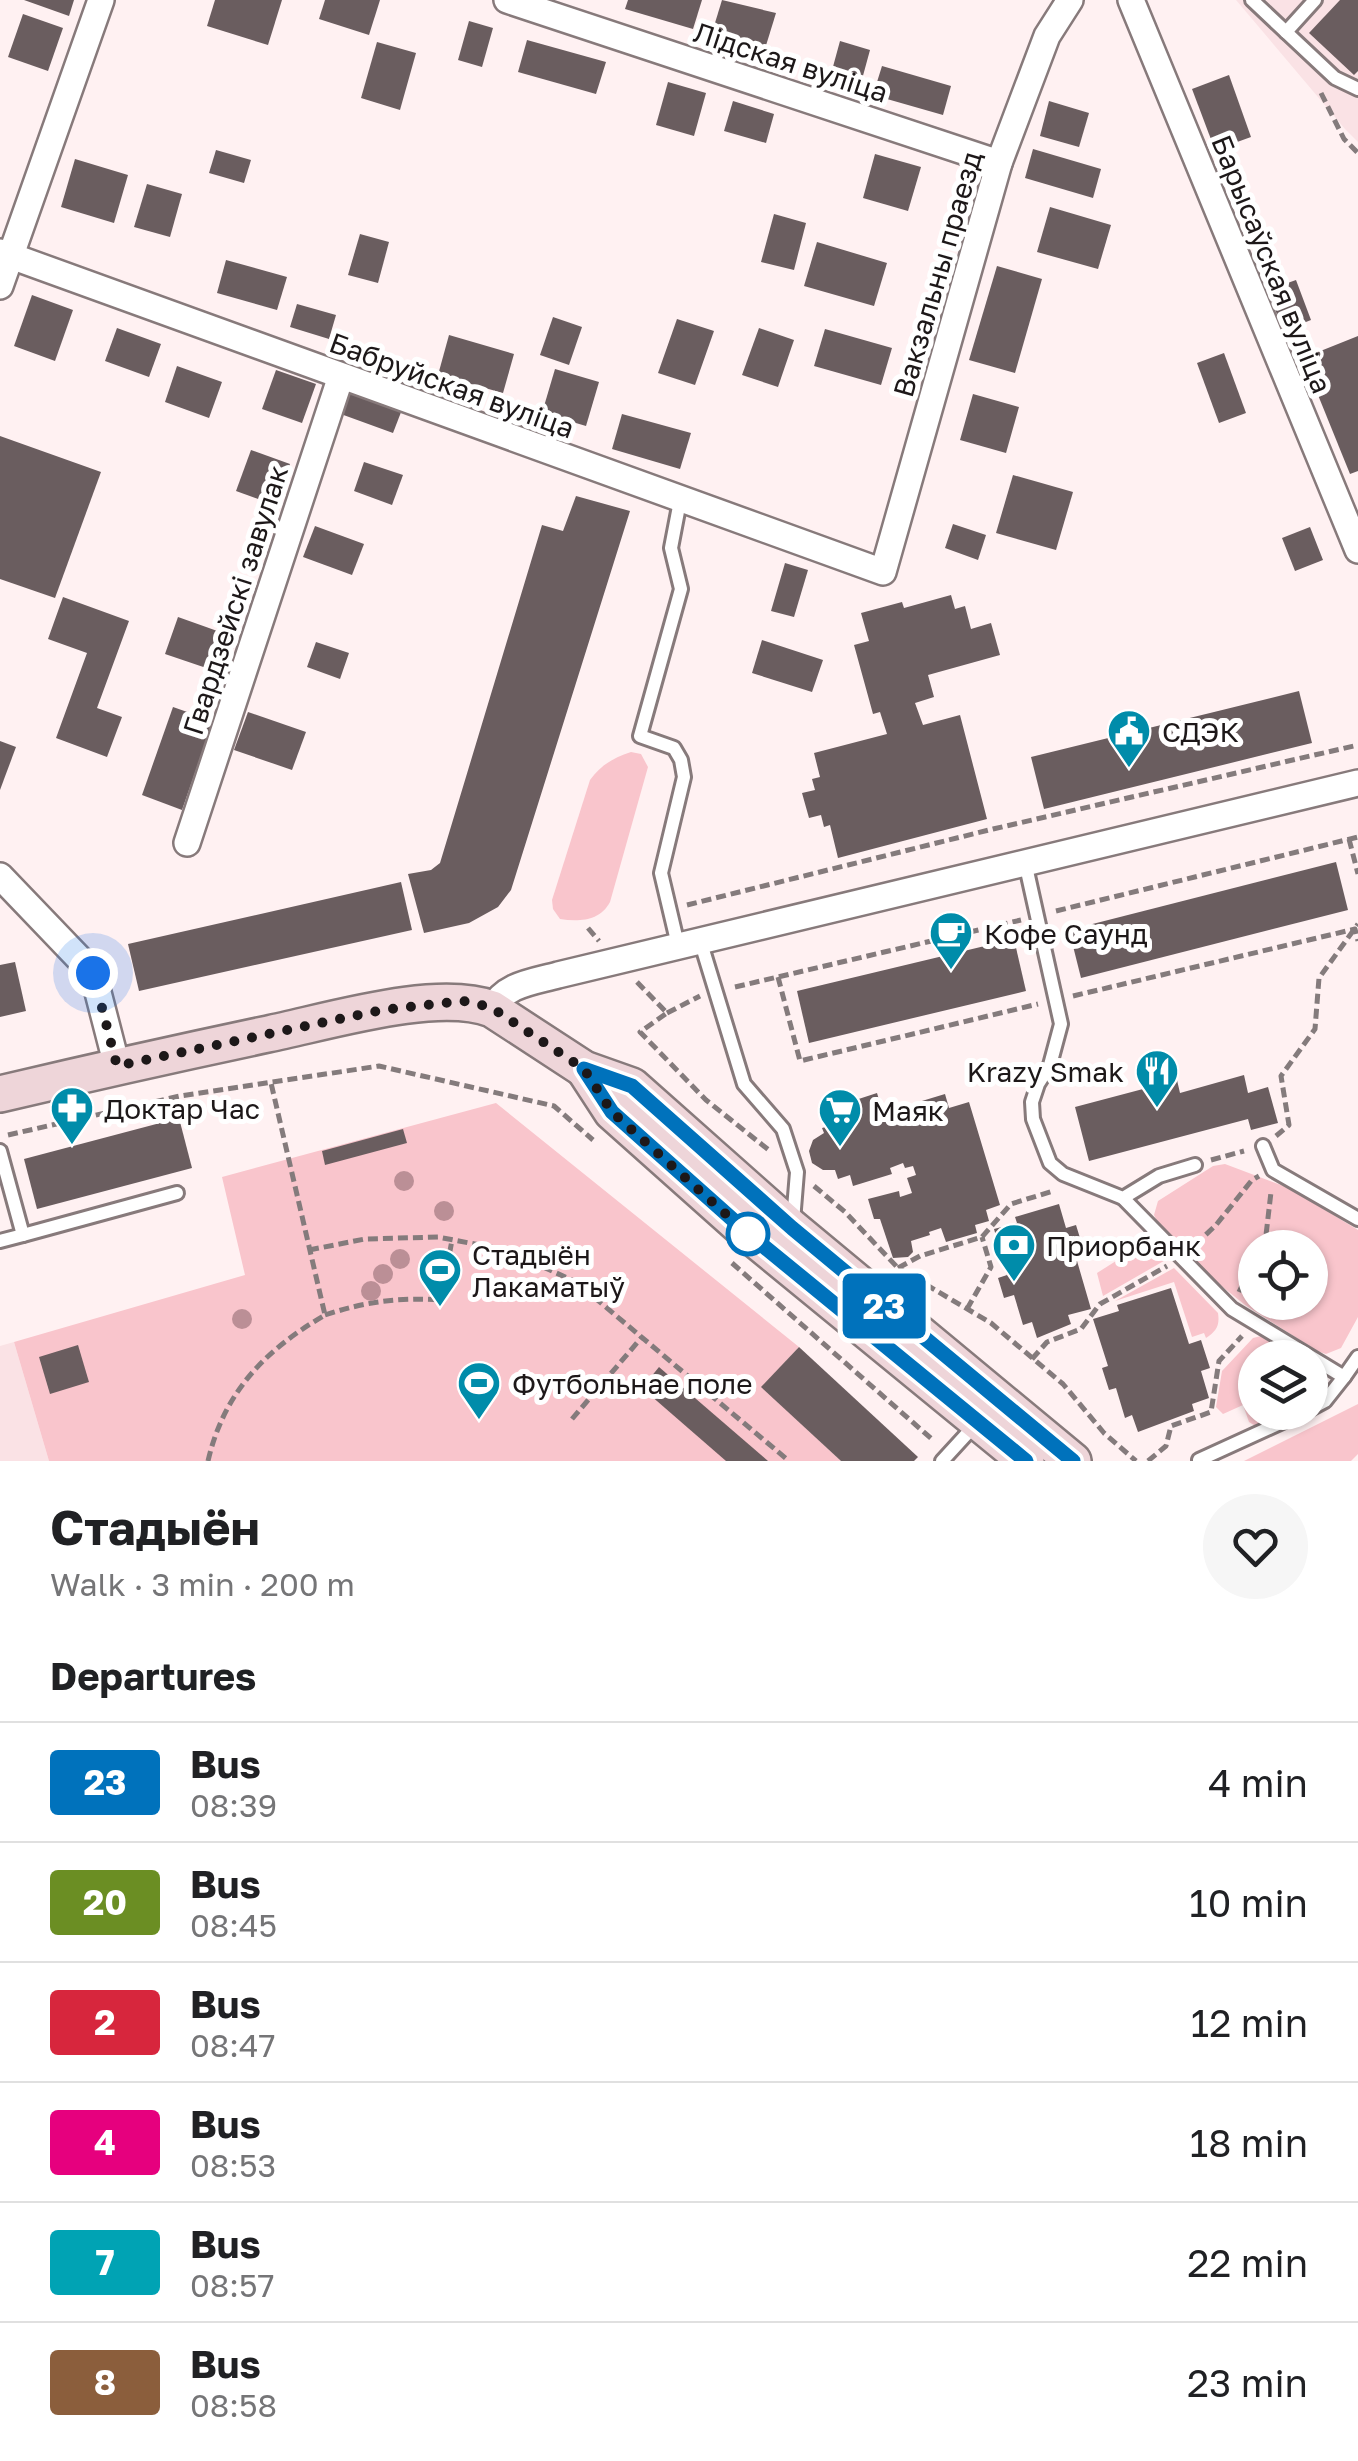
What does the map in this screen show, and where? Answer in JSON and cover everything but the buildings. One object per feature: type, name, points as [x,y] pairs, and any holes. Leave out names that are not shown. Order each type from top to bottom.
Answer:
[{"type":"main road","points":[[0,1094],[382,1010],[463,1001],[492,1008],[584,1069],[632,1086],[792,1228],[1073,1461]]},
{"type":"main road","points":[[584,1069],[612,1112],[750,1235],[1026,1461]]},
{"type":"street","points":[[0,286],[5,253],[101,0]]},
{"type":"street","name":"Лідская вуліца","points":[[507,0],[999,163]]},
{"type":"street","name":"Вакзальны праезд","points":[[883,572],[999,163],[1047,36],[1070,0]]},
{"type":"street","name":"Барысаўская вуліца","points":[[1131,0],[1358,550]]},
{"type":"street","name":"Бабруйская вуліца","points":[[5,253],[883,572]]},
{"type":"street","name":"Гвардзейскі завулак","points":[[187,842],[341,376]]},
{"type":"street","points":[[492,1008],[507,990],[689,942],[1358,783]]},
{"type":"street","points":[[0,876],[93,973],[117,1066]]},
{"type":"lane","points":[[1252,0],[1335,78],[1358,89]]},
{"type":"lane","points":[[1286,32],[1316,0]]},
{"type":"lane","points":[[680,501],[670,548],[681,589],[640,736],[674,748],[681,760],[684,776],[661,872],[669,910],[716,992],[744,1084],[783,1128],[797,1172],[792,1228]]},
{"type":"lane","points":[[1025,862],[1061,1024],[1050,1065],[1032,1102],[1033,1119],[1050,1163],[1063,1174],[1123,1198],[1232,1309],[1344,1377]]},
{"type":"lane","points":[[1263,1146],[1273,1170],[1358,1219]]},
{"type":"lane","points":[[0,1152],[23,1235]]},
{"type":"lane","points":[[1123,1198],[1159,1176],[1195,1165]]},
{"type":"lane","points":[[0,1241],[177,1193]]},
{"type":"lane","points":[[1328,1397],[1358,1357]]},
{"type":"lane","points":[[946,1457],[976,1423]]},
{"type":"lane","points":[[1198,1460],[1265,1430]]},
{"type":"path","points":[[1320,90],[1344,139],[1358,153]]},
{"type":"path","points":[[669,910],[993,829],[1358,745]]},
{"type":"path","points":[[667,1013],[694,998],[716,992],[1358,837]]},
{"type":"path","points":[[1349,839],[1358,874]]},
{"type":"path","points":[[778,977],[800,1061],[1356,927]]},
{"type":"path","points":[[1356,927],[1358,942]]},
{"type":"path","points":[[1195,1165],[1263,1146],[1289,1125],[1282,1076],[1315,1029],[1319,978],[1356,927]]},
{"type":"path","points":[[640,1032],[706,1100],[845,1212],[898,1268],[991,1324],[1063,1384],[1104,1433],[1136,1461]]},
{"type":"path","points":[[0,1137],[180,1096],[379,1066],[554,1106],[597,1144]]},
{"type":"path","points":[[271,1082],[324,1314]]},
{"type":"path","points":[[1267,1230],[1273,1170]]},
{"type":"path","points":[[1032,1359],[1047,1342],[1081,1329],[1100,1304],[1180,1259],[1216,1226],[1252,1180],[1273,1170]]},
{"type":"path","points":[[898,1268],[920,1256],[982,1237],[1010,1204],[1085,1181]]},
{"type":"path","points":[[309,1250],[365,1239],[438,1237],[506,1250],[576,1282],[788,1461]]},
{"type":"path","points":[[967,1308],[991,1267],[982,1237]]},
{"type":"path","points":[[208,1461],[214,1434],[230,1399],[260,1363],[292,1334],[324,1314],[363,1302],[441,1300],[452,1240]]},
{"type":"path","points":[[726,1259],[946,1457]]},
{"type":"path","points":[[1232,1309],[1238,1296]]},
{"type":"path","points":[[1148,1461],[1166,1446],[1171,1426],[1211,1412],[1219,1362],[1256,1322]]},
{"type":"path","points":[[572,1419],[642,1338]]},
{"type":"shaded area","points":[[1236,0],[1358,0],[1358,142],[1345,129]]},
{"type":"shaded area","points":[[631,752],[641,754],[648,767],[610,902],[601,913],[588,919],[560,919],[552,900],[590,780],[608,763]]},
{"type":"shaded area","name":"Стадыён Лакаматыў","points":[[496,1103],[799,1347],[762,1387],[841,1461],[49,1461],[14,1342],[245,1275],[222,1177]]},
{"type":"shaded area","points":[[1225,1164],[1289,1188],[1358,1230],[1358,1317],[1341,1348],[1328,1353],[1328,1340],[1300,1340],[1268,1320],[1328,1320],[1328,1230],[1238,1230],[1238,1299],[1159,1225],[1154,1215],[1158,1201],[1213,1166]]},
{"type":"shaded area","points":[[1146,1242],[1156,1243],[1169,1258],[1103,1296],[1097,1273]]},
{"type":"shaded area","points":[[1174,1268],[1218,1313],[1216,1328],[1206,1338],[1204,1333],[1192,1337],[1174,1282],[1115,1301]]},
{"type":"shaded area","points":[[14,1342],[49,1461],[0,1461],[0,1346]]},
{"type":"shaded area","points":[[1238,1354],[1238,1407],[1223,1414],[1216,1407],[1222,1371]]},
{"type":"shaded area","points":[[1358,1404],[1358,1454],[1351,1461],[1244,1461],[1306,1430],[1328,1430],[1328,1419]]},
{"type":"bus line","name":"23","points":[[1026,1461],[750,1235],[612,1112],[584,1069],[632,1086],[792,1228],[1073,1461]]},
{"type":"place","name":"СДЭК","points":[[1129,769]]},
{"type":"place","name":"Кофе Саунд","points":[[951,971]]},
{"type":"place","name":"Krazy Smak","points":[[1157,1109]]},
{"type":"place","name":"Доктар Час","points":[[72,1146]]},
{"type":"place","name":"Маяк","points":[[840,1148]]},
{"type":"place","name":"Приорбанк","points":[[1014,1283]]},
{"type":"place","name":"Стадыён Лакаматыў","points":[[440,1308]]},
{"type":"place","name":"Футбольнае поле","points":[[479,1421]]},
{"type":"route","points":[[93,973],[117,1066],[382,1010],[463,1001],[492,1008],[584,1069],[612,1112],[748,1234]]}]
